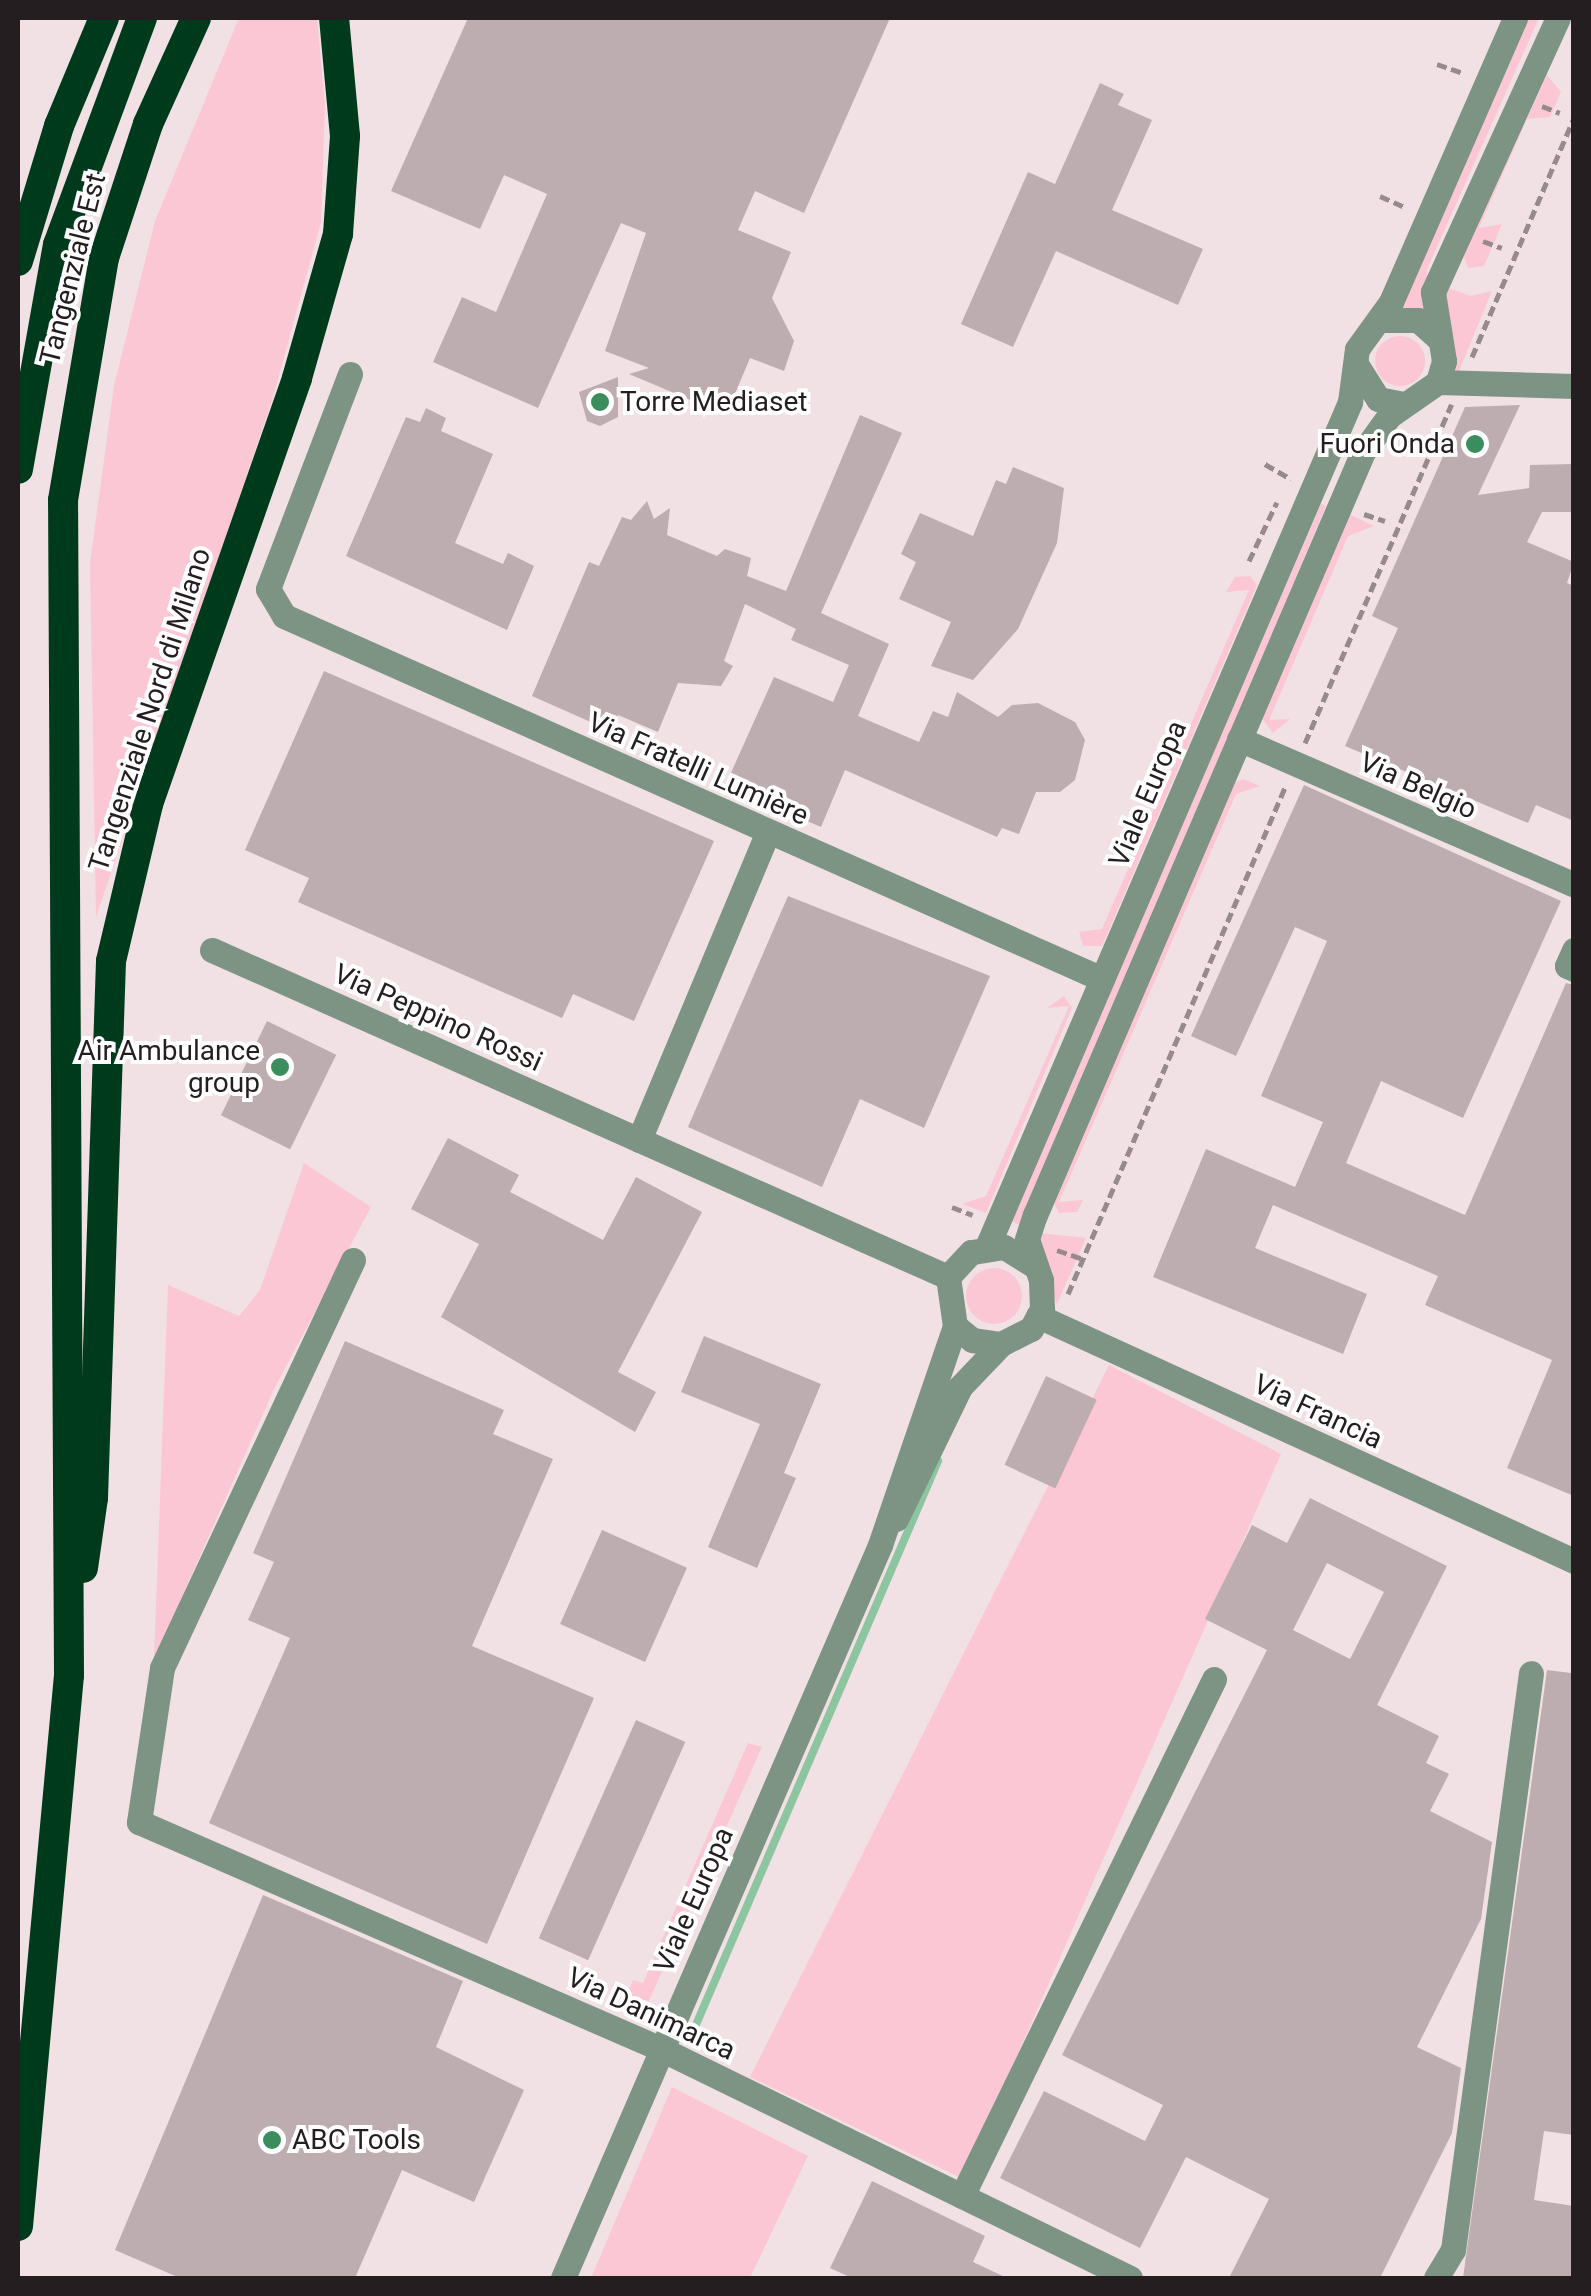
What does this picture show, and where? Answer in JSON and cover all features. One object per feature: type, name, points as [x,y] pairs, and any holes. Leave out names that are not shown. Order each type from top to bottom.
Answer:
[{"type":"highway","points":[[18,261],[58,126],[104,18]]},
{"type":"highway","name":"Tangenziale Est","points":[[18,469],[58,245],[142,18]]},
{"type":"highway","name":"Tangenziale Est","points":[[18,2226],[69,1676],[63,500],[104,258],[148,124],[196,18]]},
{"type":"highway","name":"Tangenziale Nord di Milano","points":[[69,1676],[93,1498],[112,961],[148,804],[297,378],[338,234],[344,136],[334,18]]},
{"type":"street","name":"Viale Europa","points":[[880,1545],[955,1326],[945,1294],[948,1277],[987,1246],[1350,402],[1364,335],[1381,320],[1515,18]]},
{"type":"street","points":[[1449,384],[1432,292],[1558,18]]},
{"type":"street","points":[[1381,320],[1418,320],[1438,338]]},
{"type":"street","points":[[1356,364],[1378,398],[1404,404]]},
{"type":"street","name":"Via Fratelli Lumière","points":[[350,374],[268,589],[274,607],[296,626],[1102,979]]},
{"type":"street","points":[[1047,1320],[1027,1239],[1034,1215],[1362,452],[1404,404],[1449,384],[1574,386]]},
{"type":"street","name":"Via Belgio","points":[[1239,739],[1574,885]]},
{"type":"street","points":[[640,1140],[768,832]]},
{"type":"street","name":"Via Peppino Rossi","points":[[212,950],[948,1277]]},
{"type":"street","points":[[1574,950],[1567,966],[1574,968]]},
{"type":"street","points":[[987,1246],[1012,1250],[1033,1265]]},
{"type":"street","name":"Via Danimarca","points":[[353,1260],[162,1668],[139,1822],[661,2049],[1130,2278]]},
{"type":"street","name":"Viale Europa","points":[[563,2278],[880,1545],[960,1387],[1001,1344],[1047,1320]]},
{"type":"street","name":"Via Francia","points":[[1047,1320],[1574,1562]]},
{"type":"street","points":[[955,1326],[972,1340],[1001,1344]]},
{"type":"street","points":[[1436,2278],[1453,2250],[1531,1673]]},
{"type":"street","points":[[962,2196],[1214,1678]]},
{"type":"path","points":[[1047,1320],[1295,764],[1449,384],[1574,118]]},
{"type":"path","points":[[1250,561],[1280,495]]},
{"type":"shaded area","points":[[239,18],[317,18],[325,106],[321,222],[272,401],[96,917],[90,563],[114,386],[155,221]]},
{"type":"shaded area","points":[[1528,18],[1539,18],[1428,267],[1422,311],[1402,308]]},
{"type":"shaded area","points":[[1547,75],[1561,92],[1550,117],[1527,119],[1479,228],[1502,224],[1484,266],[1468,268],[1463,255]]},
{"type":"shaded area","points":[[1440,289],[1471,296],[1492,291],[1457,376]]},
{"type":"shaded area","points":[[1400,336],[1418,343],[1425,361],[1418,379],[1400,386],[1382,379],[1375,361],[1382,343]]},
{"type":"shaded area","points":[[1321,504],[1326,506],[1023,1227],[1011,1221]]},
{"type":"shaded area","points":[[1349,514],[1374,526],[1348,536],[1269,720],[1290,719],[1273,733],[1261,717]]},
{"type":"shaded area","points":[[1250,576],[1257,585],[1102,946],[1083,946],[1079,932],[1102,929],[1249,590],[1226,592],[1235,577]]},
{"type":"shaded area","points":[[1243,779],[1260,786],[1236,794],[1059,1202],[1083,1200],[1077,1212],[1059,1213],[1054,1203],[1234,783]]},
{"type":"shaded area","points":[[1064,996],[1072,1008],[986,1213],[962,1204],[986,1196],[1069,1006],[1047,1008]]},
{"type":"shaded area","points":[[304,1163],[371,1207],[274,1389],[154,1660],[168,1285],[239,1316],[260,1290]]},
{"type":"shaded area","points":[[1039,1233],[1086,1238],[1057,1304],[1038,1258]]},
{"type":"shaded area","points":[[994,1268],[1014,1276],[1022,1296],[1014,1316],[994,1324],[974,1316],[966,1296],[974,1276]]},
{"type":"shaded area","points":[[1109,1365],[1281,1454],[963,2179],[750,2077]]},
{"type":"shaded area","points":[[748,1743],[762,1747],[644,2012],[622,2007],[633,1980],[643,1983]]},
{"type":"shaded area","points":[[672,2087],[808,2156],[750,2278],[591,2278]]},
{"type":"building","points":[[468,18],[890,18],[804,213],[755,191],[738,230],[791,252],[772,298],[794,341],[784,371],[750,358],[726,415],[629,374],[649,368],[605,351],[646,233],[621,223],[538,408],[433,362],[462,297],[496,312],[547,194],[504,175],[480,229],[391,191]]},
{"type":"building","points":[[1100,83],[1124,94],[1118,105],[1152,120],[1112,210],[1203,249],[1178,305],[1056,251],[1013,347],[961,324],[1028,172],[1055,184]]},
{"type":"building","name":"Torre Mediaset","points":[[618,377],[618,417],[600,426],[587,421],[579,392]]},
{"type":"building","points":[[1520,405],[1478,495],[1529,488],[1530,465],[1574,464],[1574,512],[1542,512],[1527,542],[1574,562],[1567,583],[1574,586],[1574,821],[1536,805],[1528,823],[1345,746],[1398,628],[1372,616],[1465,407]]},
{"type":"building","points":[[426,408],[446,418],[441,431],[493,454],[455,543],[503,564],[508,553],[534,566],[507,630],[346,556],[406,417],[420,422]]},
{"type":"building","points":[[860,415],[902,433],[821,613],[889,644],[858,716],[919,742],[933,711],[948,717],[957,692],[998,717],[1012,705],[1038,703],[1075,722],[1085,740],[1075,780],[1060,792],[1036,792],[1019,834],[1002,828],[997,837],[845,770],[821,827],[725,786],[774,677],[833,702],[849,665],[791,640],[796,629],[745,604],[724,661],[733,666],[721,686],[678,683],[658,732],[618,715],[611,731],[532,696],[589,562],[599,566],[622,517],[631,520],[647,501],[654,519],[670,508],[667,535],[717,556],[725,549],[751,558],[747,576],[786,591]]},
{"type":"building","points":[[1013,467],[1064,488],[1057,543],[1018,629],[973,680],[931,666],[951,622],[899,599],[916,562],[901,554],[920,513],[973,536],[996,480],[1006,484]]},
{"type":"building","points":[[324,671],[714,841],[634,1021],[573,994],[562,1018],[298,902],[309,878],[245,850]]},
{"type":"building","points":[[1304,785],[1561,901],[1463,1118],[1381,1081],[1346,1163],[1465,1215],[1566,983],[1574,985],[1574,1496],[1507,1468],[1552,1360],[1425,1305],[1438,1276],[1273,1205],[1255,1248],[1367,1294],[1343,1354],[1153,1277],[1206,1149],[1295,1187],[1323,1122],[1261,1096],[1327,941],[1295,927],[1236,1056],[1191,1036]]},
{"type":"building","points":[[788,896],[990,976],[924,1128],[860,1099],[822,1187],[688,1127]]},
{"type":"building","points":[[267,1021],[336,1055],[290,1149],[221,1115]]},
{"type":"building","points":[[448,1138],[519,1175],[510,1192],[603,1240],[636,1177],[702,1212],[618,1372],[656,1392],[635,1432],[441,1317],[479,1244],[411,1209]]},
{"type":"building","points":[[704,1336],[821,1384],[784,1473],[796,1478],[757,1568],[708,1547],[760,1424],[681,1392]]},
{"type":"building","points":[[345,1341],[504,1410],[493,1434],[553,1459],[472,1646],[594,1698],[487,1944],[209,1823],[290,1638],[248,1620],[274,1562],[253,1553]]},
{"type":"building","points":[[1046,1376],[1097,1400],[1055,1488],[1005,1465]]},
{"type":"building","points":[[1310,1498],[1447,1566],[1377,1705],[1439,1736],[1426,1763],[1449,1774],[1430,1811],[1492,1842],[1481,1919],[1417,2047],[1461,2068],[1452,2133],[1380,2278],[1229,2278],[1269,2199],[1186,2157],[1140,2248],[1000,2178],[1044,2091],[1145,2141],[1163,2105],[1062,2055],[1267,1650],[1205,1619],[1252,1525],[1287,1543]],"holes":[[[1327,1563],[1384,1592],[1350,1659],[1293,1630]]]},
{"type":"building","points":[[602,1530],[687,1568],[645,1662],[560,1624]]},
{"type":"building","points":[[1547,1670],[1571,1673],[1574,1699],[1574,2135],[1544,2131],[1534,2200],[1574,2206],[1574,2278],[1463,2278]]},
{"type":"building","points":[[636,1720],[685,1742],[588,1960],[539,1938]]},
{"type":"building","points":[[263,1895],[463,1981],[436,2047],[524,2090],[474,2202],[402,2170],[355,2278],[180,2278],[115,2250]]},
{"type":"building","points":[[872,2181],[985,2236],[973,2262],[1007,2278],[852,2278],[830,2268]]},
{"type":"waterway","points":[[695,2027],[938,1461]]},
{"type":"place","name":"Torre Mediaset","points":[[600,402]]},
{"type":"place","name":"Fuori Onda","points":[[1475,444]]},
{"type":"place","name":"Air Ambulance group","points":[[280,1067]]},
{"type":"place","name":"ABC Tools","points":[[272,2140]]}]
